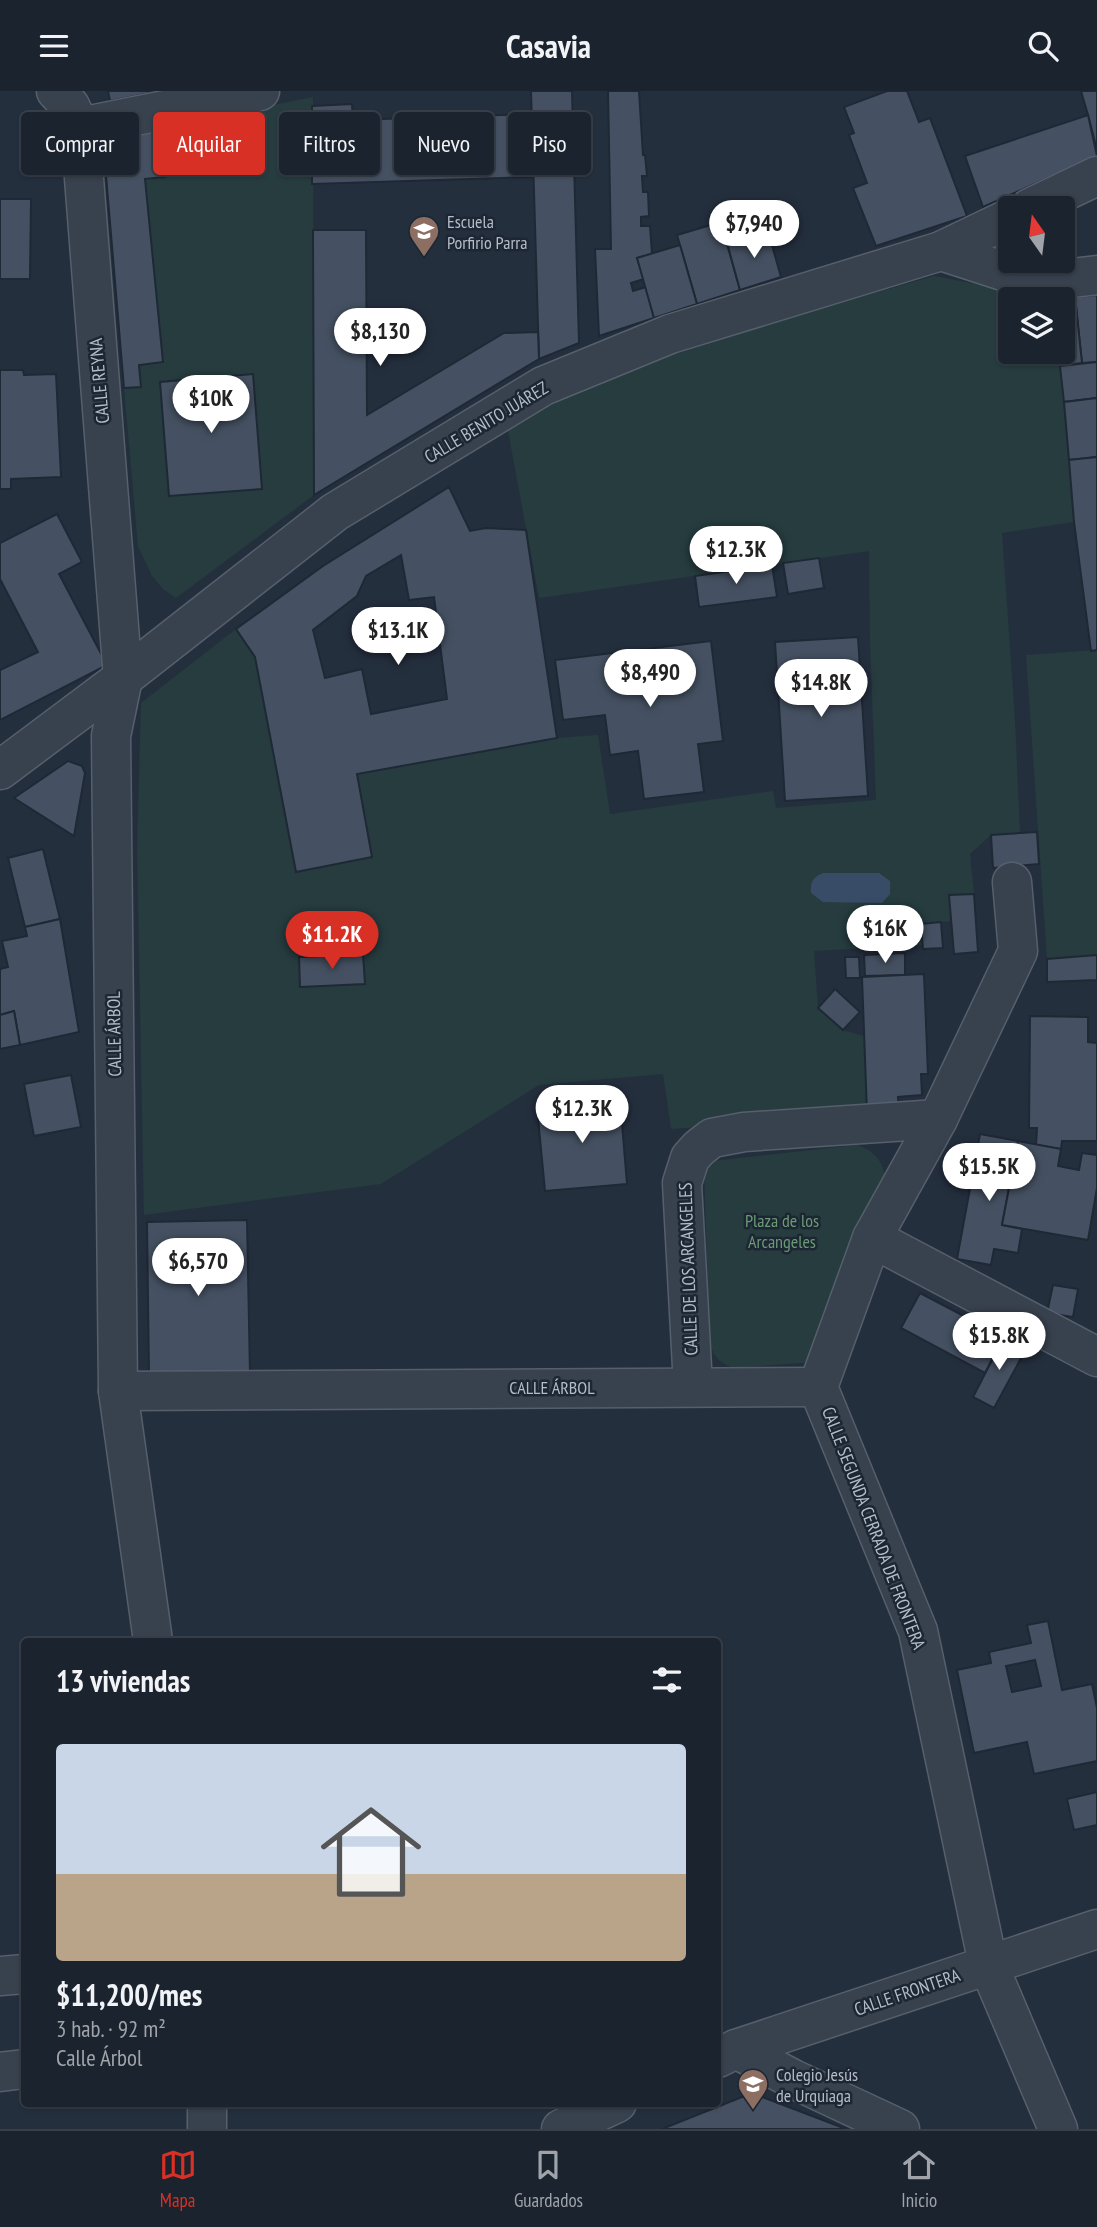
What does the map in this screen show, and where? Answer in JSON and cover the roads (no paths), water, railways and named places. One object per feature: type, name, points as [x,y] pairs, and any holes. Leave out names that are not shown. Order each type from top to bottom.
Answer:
[{"type":"street","name":"CALLE REYNA","points":[[56,91],[73,112]]},
{"type":"street","points":[[139,115],[260,91]]},
{"type":"street","name":"CALLE REYNA","points":[[84,175],[123,678]]},
{"type":"street","points":[[1055,196],[1097,176]]},
{"type":"street","name":"CALLE BENITO JUÁREZ","points":[[0,770],[123,678],[335,512],[543,386],[670,334],[941,251],[998,224]]},
{"type":"street","points":[[941,251],[1037,282],[1097,275]]},
{"type":"street","name":"CALLE ÁRBOL","points":[[123,678],[111,736],[118,1391],[153,1638]]},
{"type":"street","name":"CALLE SEGUNDA CERRADA DE FRONTERA","points":[[1012,882],[1018,951],[938,1119],[872,1238],[818,1387],[918,1631],[988,1964],[1058,2129]]},
{"type":"street","name":"CALLE DE LOS ARCANGELES","points":[[693,1386],[682,1183],[690,1158],[699,1147],[712,1138],[744,1132],[938,1119]]},
{"type":"street","points":[[872,1238],[1097,1357]]},
{"type":"street","name":"CALLE ÁRBOL","points":[[118,1391],[818,1387]]},
{"type":"street","name":"CALLE FRONTERA","points":[[727,2053],[1097,1929]]},
{"type":"street","points":[[0,1976],[21,1974]]},
{"type":"street","points":[[727,2053],[900,2129]]},
{"type":"street","points":[[0,2072],[21,2069]]},
{"type":"street","points":[[206,2129],[207,2107]]},
{"type":"street","points":[[561,2129],[608,2107]]},
{"type":"water","points":[[823,873],[879,873],[890,881],[890,894],[882,903],[823,902],[811,893],[811,889],[813,880]]},
{"type":"place","name":"Escuela Porfirio Parra","points":[[424,258]]},
{"type":"place","name":"Colegio Jesús de Urquiaga","points":[[753,2111]]},
{"type":"park label","name":"Plaza de los Arcangeles","points":[[782,1230]]}]
